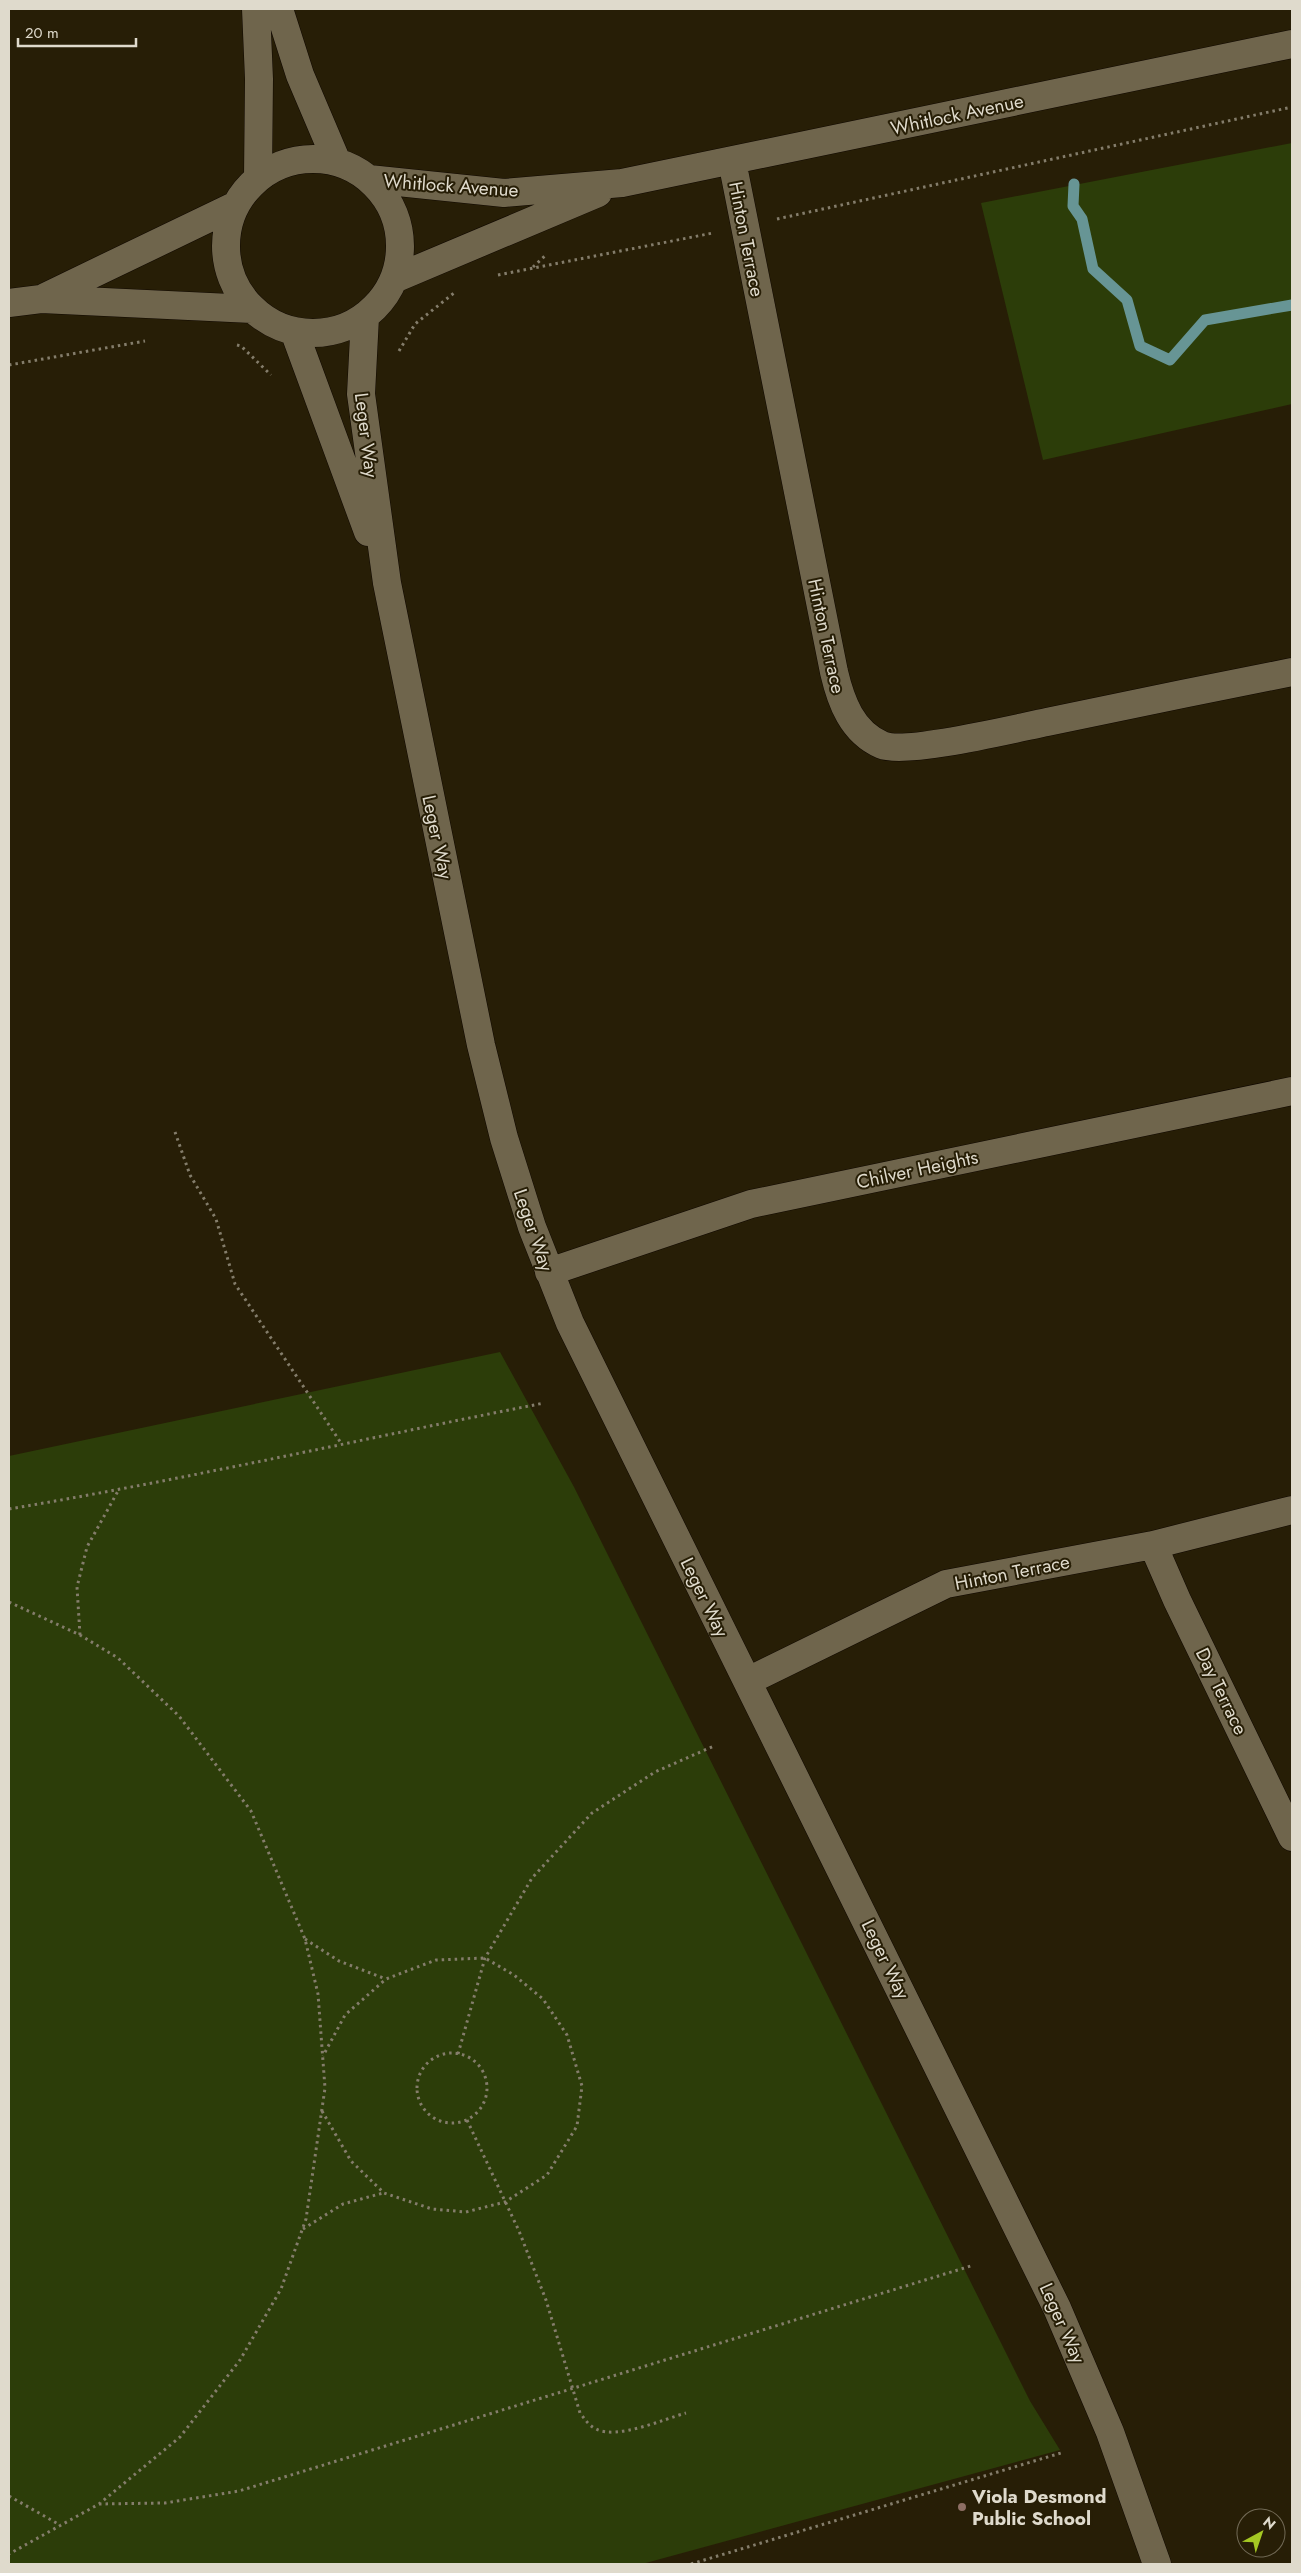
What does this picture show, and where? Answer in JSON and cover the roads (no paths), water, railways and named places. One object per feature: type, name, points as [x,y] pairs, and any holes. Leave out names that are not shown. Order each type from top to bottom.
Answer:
[{"type":"street","points":[[256,9],[259,79],[258,177]]},
{"type":"street","points":[[279,9],[300,74],[337,162]]},
{"type":"street","name":"Whitlock Avenue","points":[[369,180],[504,193],[622,183],[1292,44]]},
{"type":"street","points":[[309,159],[337,162],[369,180],[387,200],[398,225],[400,252],[394,279],[382,300],[365,316],[343,328],[319,333],[294,331],[271,323],[252,309],[236,286],[226,260],[226,232],[234,206],[244,191],[258,177],[282,164],[309,159]]},
{"type":"street","name":"Hinton Terrace","points":[[732,161],[840,700],[856,725],[883,745],[912,747],[981,736],[1292,672]]},
{"type":"street","name":"Whitlock Avenue","points":[[394,279],[622,183]]},
{"type":"street","points":[[41,298],[234,206]]},
{"type":"street","points":[[9,303],[41,298],[252,309]]},
{"type":"street","name":"Leger Way","points":[[365,316],[361,394],[387,583],[481,1045],[504,1138],[549,1272],[579,1341],[1057,2308],[1110,2432],[1157,2564]]},
{"type":"street","name":"Leger Way","points":[[294,331],[387,583]]},
{"type":"street","name":"Chilver Heights","points":[[549,1272],[751,1204],[1292,1091]]},
{"type":"street","name":"Hinton Terrace","points":[[748,1681],[946,1584],[1153,1545],[1292,1510]]},
{"type":"street","name":"Day Terrace","points":[[1153,1545],[1177,1600],[1292,1837]]},
{"type":"waterway","points":[[1074,184],[1073,206],[1082,219],[1093,269],[1127,300],[1140,346],[1170,360],[1205,320],[1292,305]]},
{"type":"place","name":"Viola Desmond Public School","points":[[962,2507]]}]
